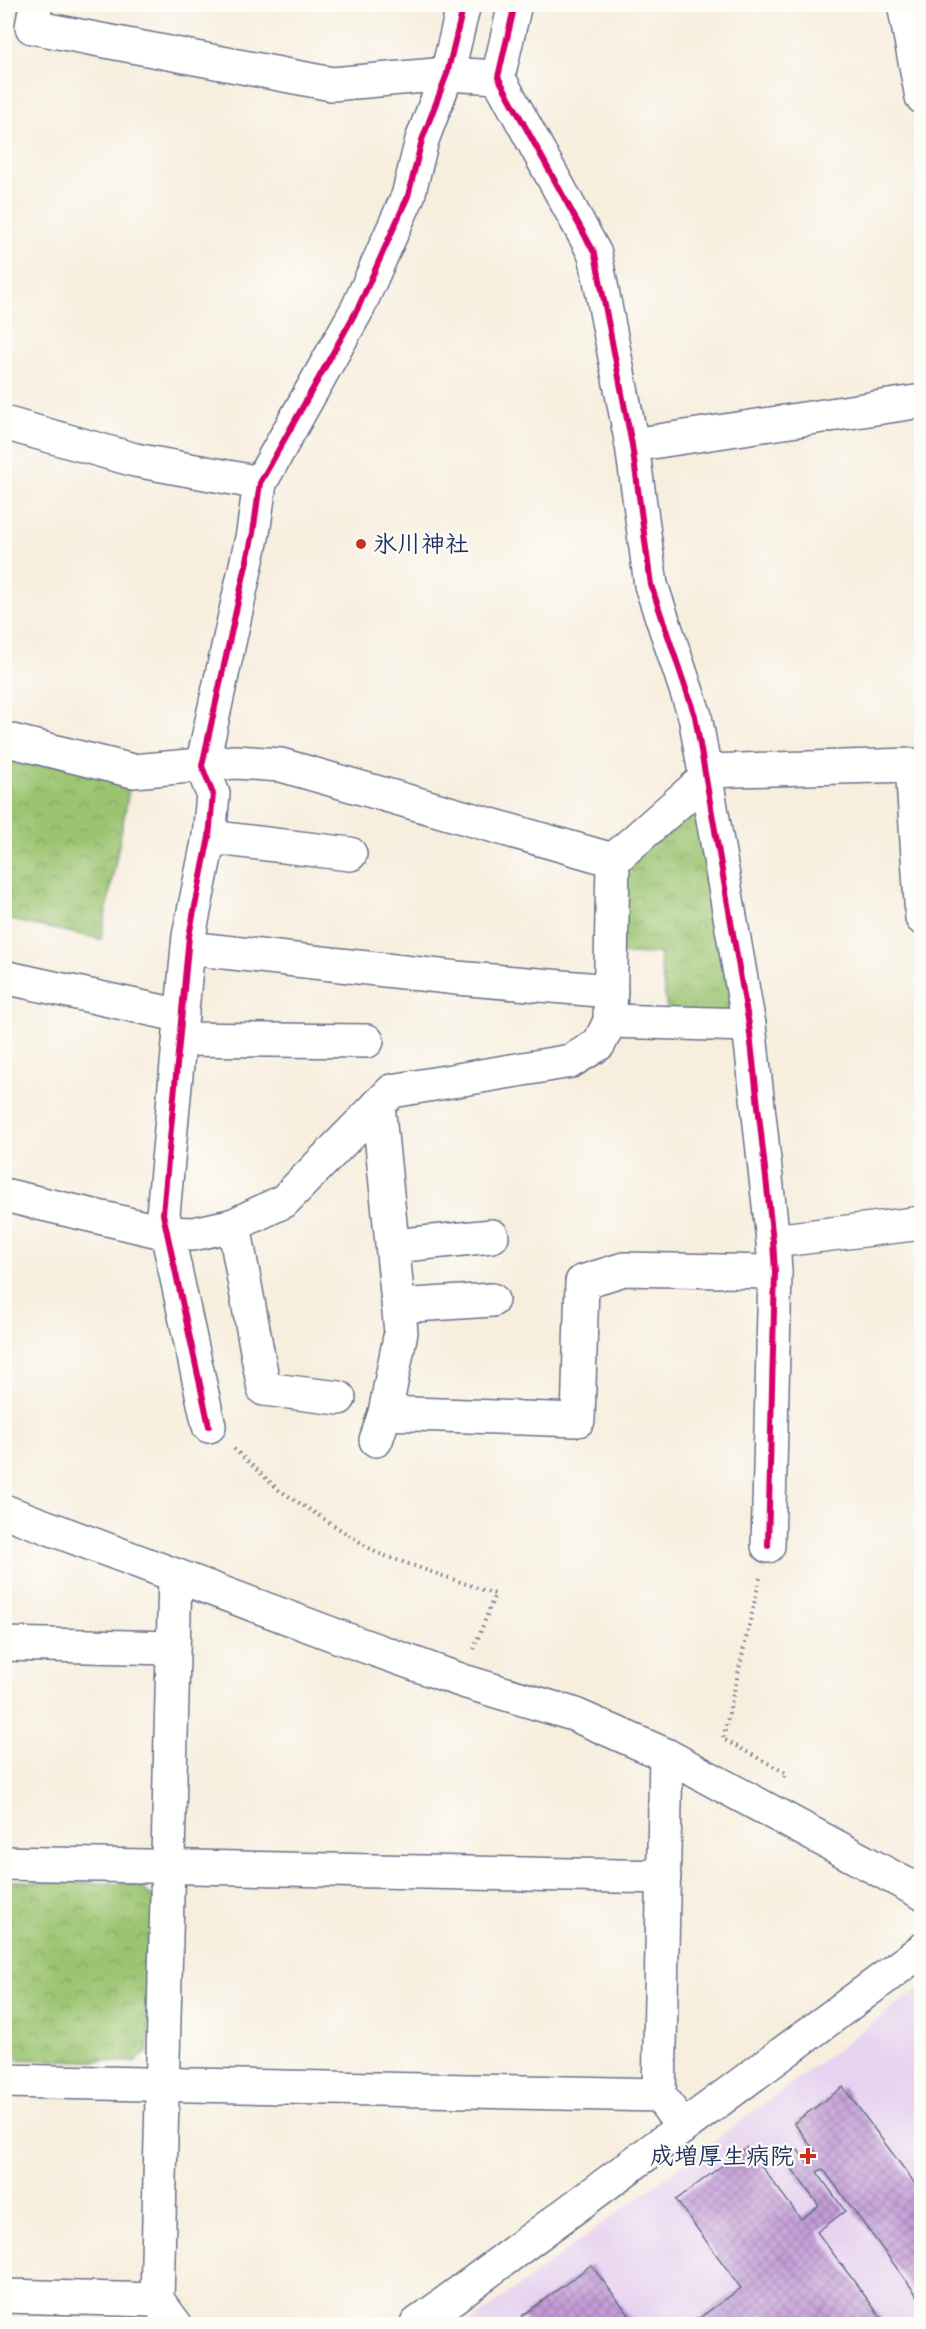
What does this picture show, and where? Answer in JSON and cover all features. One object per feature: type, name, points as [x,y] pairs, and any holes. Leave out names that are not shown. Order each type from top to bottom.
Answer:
[{"type":"street","points":[[36,4],[32,27],[332,84],[447,74],[498,77]]},
{"type":"street","points":[[208,1426],[164,1214],[188,948],[209,837],[213,794],[202,766],[253,533],[260,483],[358,308],[408,196],[422,140],[447,74],[464,4]]},
{"type":"street","points":[[515,4],[498,77],[595,254],[632,444],[651,585],[695,716],[749,1025],[774,1256],[768,1546]]},
{"type":"street","points":[[904,4],[921,97]]},
{"type":"street","points":[[632,444],[921,401]]},
{"type":"street","points":[[4,423],[135,460],[260,483]]},
{"type":"street","points":[[4,739],[133,771],[235,762],[281,765],[613,860]]},
{"type":"street","points":[[4,1195],[167,1233],[193,1234],[234,1225],[284,1201],[392,1091],[571,1061],[599,1044],[611,1006],[613,860],[706,774],[912,765],[921,918]]},
{"type":"street","points":[[209,837],[350,854]]},
{"type":"street","points":[[188,948],[457,978],[611,1006],[749,1025]]},
{"type":"street","points":[[4,977],[181,1027],[366,1041]]},
{"type":"street","points":[[378,1105],[401,1332],[380,1426],[578,1420],[582,1282],[624,1269],[774,1256],[921,1223]]},
{"type":"street","points":[[234,1225],[264,1389],[339,1398]]},
{"type":"street","points":[[393,1246],[492,1236]]},
{"type":"street","points":[[399,1306],[492,1300]]},
{"type":"street","points":[[4,1511],[463,1681],[573,1714],[666,1755],[921,1893]]},
{"type":"street","points":[[4,2296],[166,2312],[163,2084],[175,1575]]},
{"type":"street","points":[[4,1644],[172,1648]]},
{"type":"street","points":[[666,1755],[659,2095],[683,2127]]},
{"type":"street","points":[[4,1863],[664,1877]]},
{"type":"street","points":[[417,2325],[921,1950]]},
{"type":"street","points":[[4,2081],[659,2095]]},
{"type":"path","points":[[208,1426],[279,1490],[377,1552],[495,1593],[463,1681]]},
{"type":"path","points":[[768,1546],[723,1739],[786,1773],[772,1812]]},
{"type":"shaded area","name":"成増厚生病院","points":[[921,1987],[921,2324],[468,2324]]},
{"type":"green space","points":[[5,746],[132,774],[101,939],[5,919]]},
{"type":"green space","points":[[702,795],[742,1019],[668,1017],[659,953],[620,955],[619,866]]},
{"type":"green space","points":[[5,1881],[138,1884],[155,1900],[148,2052],[134,2062],[5,2059]]},
{"type":"building","points":[[843,2087],[922,2193],[922,2302],[823,2169],[817,2172],[845,2211],[817,2232],[886,2324],[691,2324],[741,2288],[676,2200],[747,2147],[801,2219],[819,2206],[785,2159],[798,2150],[807,2163],[818,2155],[794,2123]]},
{"type":"building","points":[[591,2265],[636,2324],[528,2324],[522,2316]]},
{"type":"cycle path","points":[[209,1426],[163,1214],[189,936],[209,837],[213,794],[202,766],[253,533],[260,483],[358,308],[408,196],[422,140],[447,74],[464,4]]},
{"type":"cycle path","points":[[515,4],[498,77],[595,254],[632,445],[651,585],[695,716],[749,1025],[775,1272],[768,1546]]},
{"type":"place","name":"氷川神社","points":[[361,544]]},
{"type":"place","name":"成増厚生病院","points":[[808,2156]]}]
